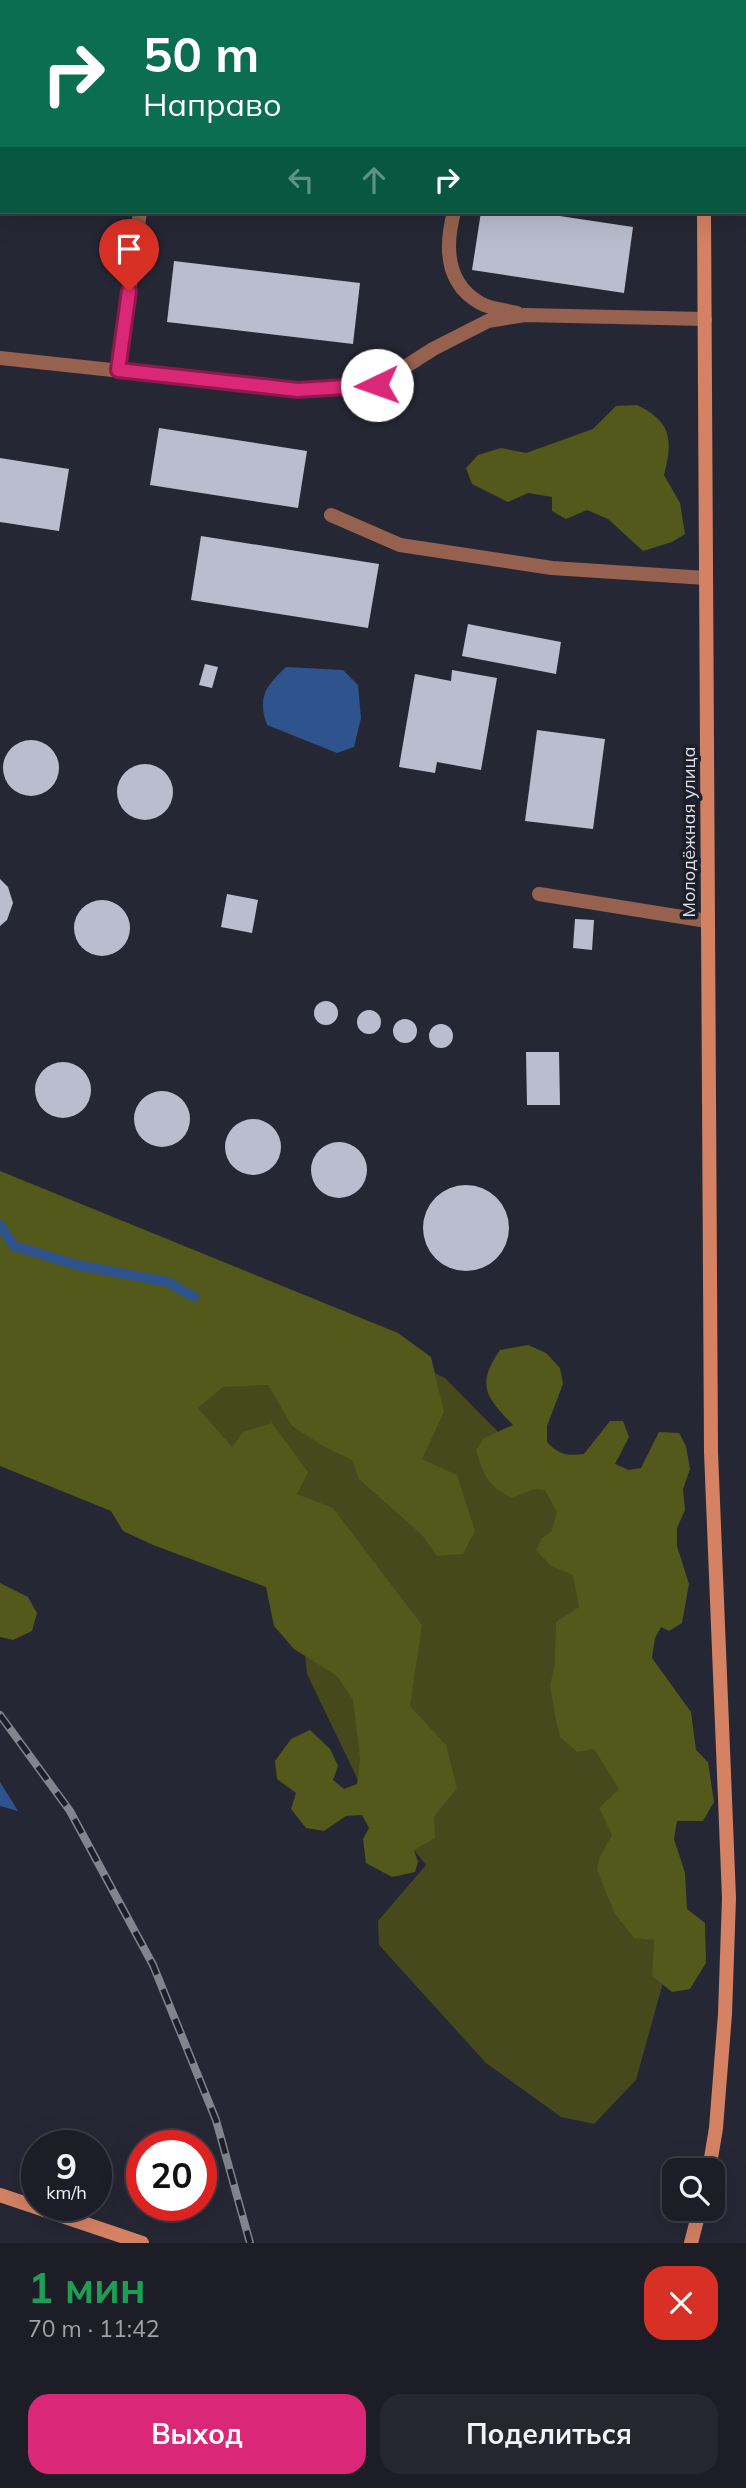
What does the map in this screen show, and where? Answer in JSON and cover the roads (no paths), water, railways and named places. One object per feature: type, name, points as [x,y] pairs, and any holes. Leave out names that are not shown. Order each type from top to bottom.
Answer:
[{"type":"street","name":"Молодёжная улица","points":[[704,214],[711,1452],[729,1898],[725,2014],[711,2158]]},
{"type":"street","points":[[0,2195],[142,2243]]},
{"type":"street","points":[[691,2243],[697,2221]]},
{"type":"lane","points":[[118,370],[140,214]]},
{"type":"lane","points":[[454,214],[448,236],[450,267],[463,288],[481,304],[525,315]]},
{"type":"lane","points":[[0,358],[298,390],[377,385],[433,349],[488,321],[525,315],[705,319]]},
{"type":"lane","points":[[331,515],[400,545],[552,568],[706,578]]},
{"type":"lane","points":[[539,894],[707,921]]},
{"type":"water","points":[[286,667],[343,670],[358,685],[361,718],[354,747],[337,753],[267,725],[263,699],[273,680]]},
{"type":"water","points":[[0,1782],[18,1811],[0,1806]]},
{"type":"waterway","points":[[0,1225],[14,1246],[77,1265],[168,1282],[194,1297]]},
{"type":"railway","points":[[0,1715],[70,1811],[153,1965],[216,2120],[250,2243]]}]
